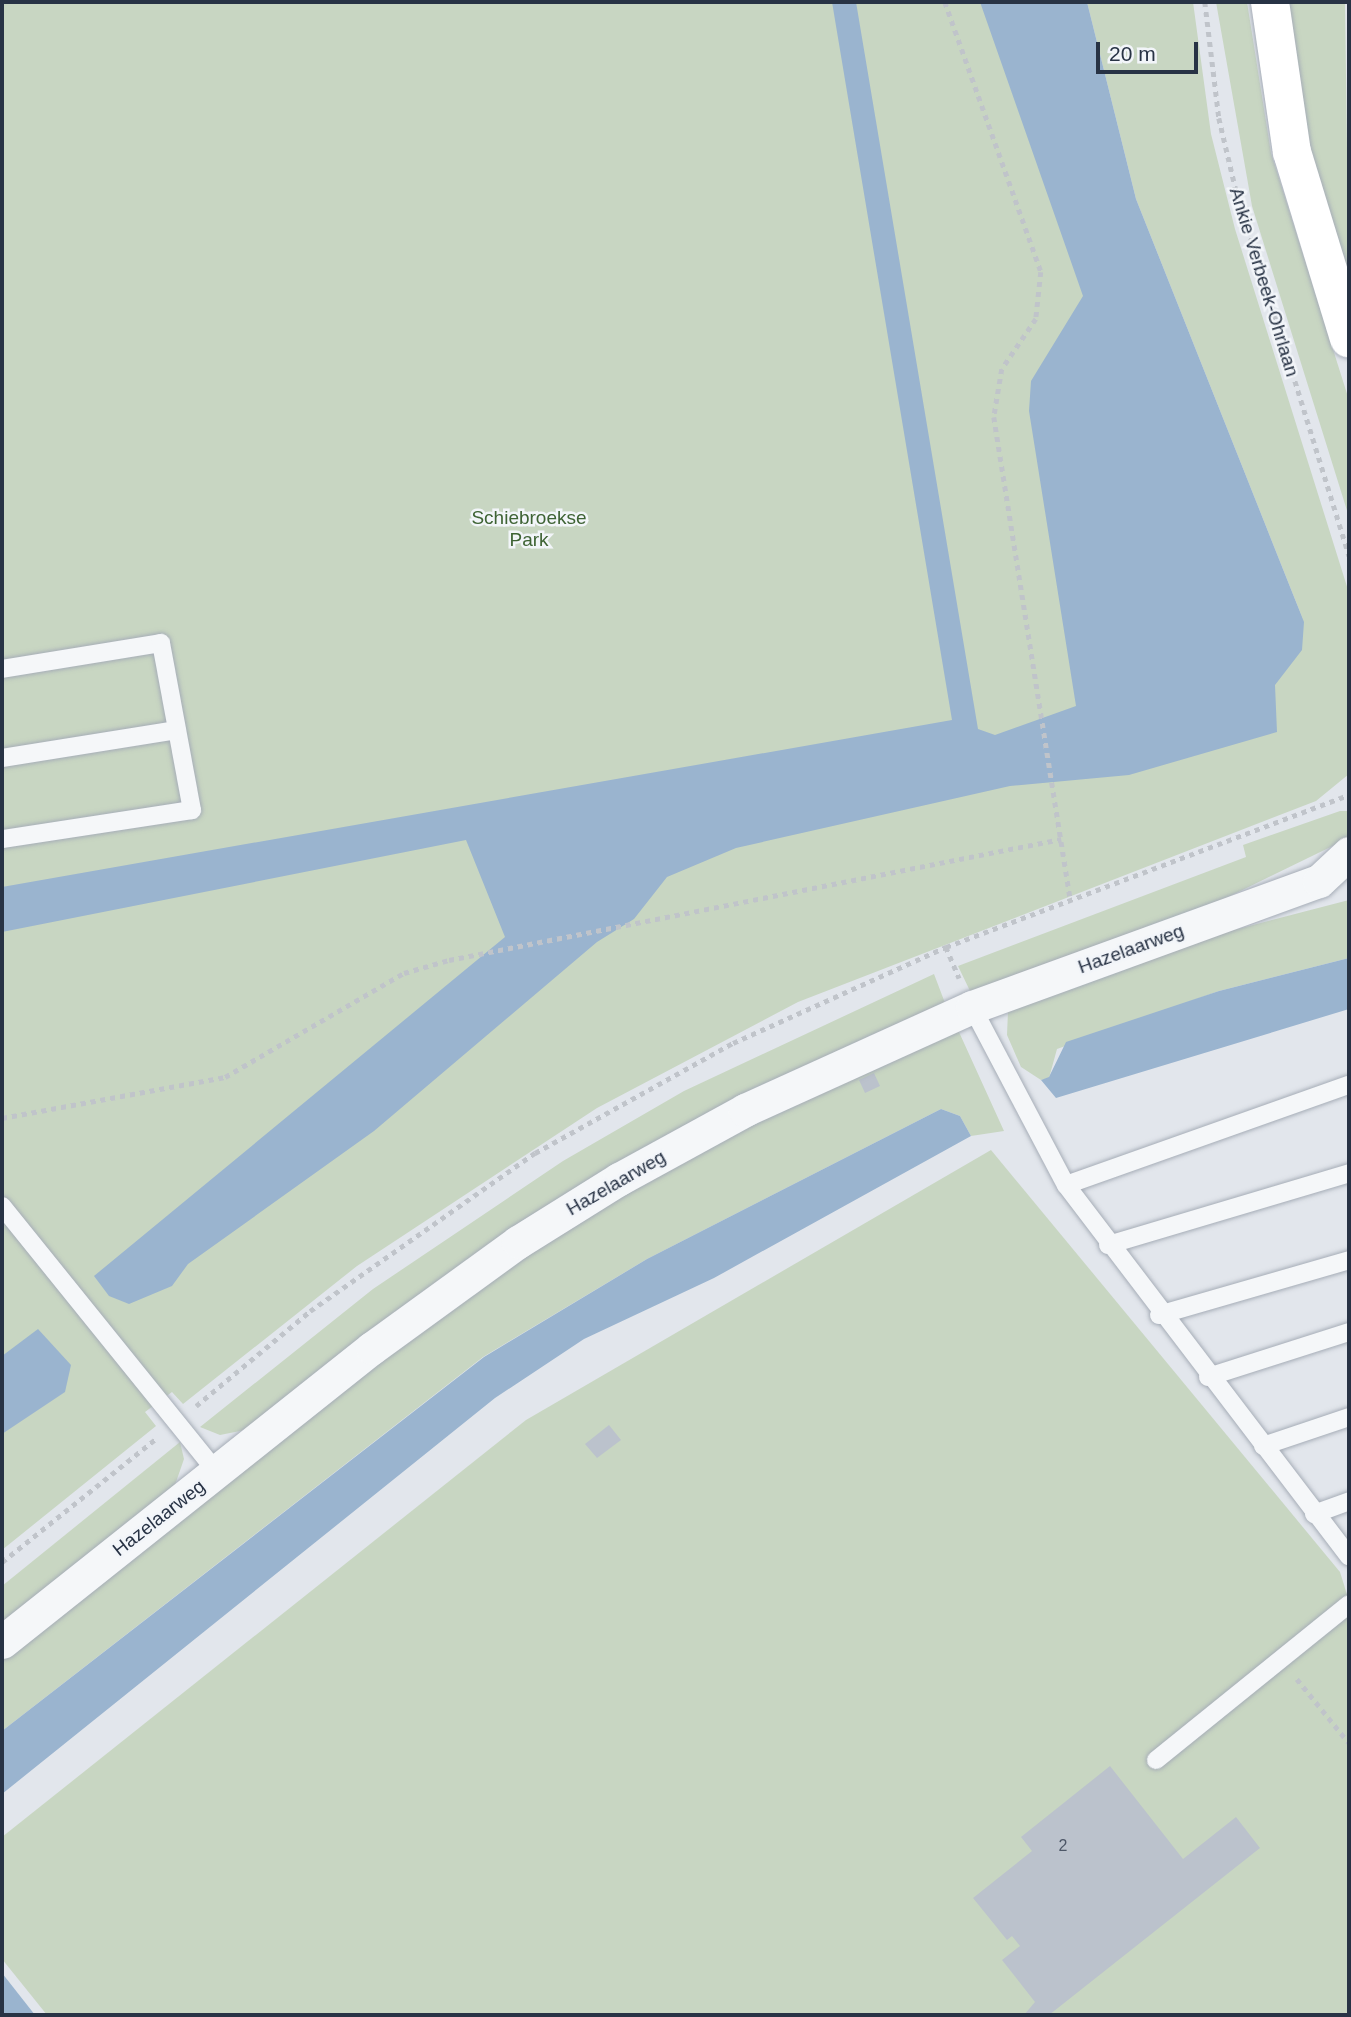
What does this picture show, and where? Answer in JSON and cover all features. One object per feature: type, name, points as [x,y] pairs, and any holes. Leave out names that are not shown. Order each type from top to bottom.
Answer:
[{"type":"main road","points":[[1270,2],[1292,152],[1349,339]]},
{"type":"street","name":"Hazelaarweg","points":[[2,1642],[372,1348],[563,1214],[745,1110],[972,1007],[1334,882],[1349,853]]},
{"type":"lane","points":[[2,668],[161,643],[192,810],[2,839]]},
{"type":"lane","points":[[2,758],[177,730]]},
{"type":"lane","points":[[972,1007],[1066,1185],[1159,1315],[1349,1557]]},
{"type":"lane","points":[[1066,1185],[1349,1085]]},
{"type":"lane","points":[[1108,1245],[1349,1173]]},
{"type":"lane","points":[[2,1206],[217,1472]]},
{"type":"lane","points":[[1159,1315],[1349,1260]]},
{"type":"lane","points":[[1208,1377],[1349,1332]]},
{"type":"lane","points":[[1263,1446],[1349,1417]]},
{"type":"lane","points":[[1314,1514],[1349,1501]]},
{"type":"lane","points":[[1156,1760],[1349,1604]]},
{"type":"path","points":[[944,2],[1041,272],[1036,318],[993,394],[1072,902]]},
{"type":"path","name":"Ankie Verbeek-Ohrlaan","points":[[1205,2],[1219,118],[1237,190],[1349,556]]},
{"type":"path","points":[[1263,829],[1349,795]]},
{"type":"path","points":[[2,1118],[225,1077],[404,974],[449,960],[1061,839]]},
{"type":"path","points":[[1282,1659],[1349,1743]]},
{"type":"green space","name":"Schiebroekse Park","points":[[2,2],[1042,2],[1304,622],[1136,199],[1087,2],[1193,2],[1211,134],[1235,229],[1349,593],[1349,774],[1316,801],[798,1002],[597,1108],[357,1266],[183,1404],[172,1392],[145,1412],[156,1426],[2,1550]]},
{"type":"green space","points":[[1216,2],[1247,2],[1271,153],[1349,400],[1349,517],[1252,206]]},
{"type":"green space","points":[[1284,2],[1345,2],[1349,294],[1305,135]]},
{"type":"green space","points":[[1340,811],[1349,811],[1349,838],[1220,901],[971,993],[958,966],[1246,857],[1243,845]]},
{"type":"green space","points":[[1349,900],[1349,958],[1219,991],[1057,1049],[1049,1078],[1041,1080],[1021,1067],[1007,1035],[1008,1011],[1211,936]]},
{"type":"green space","points":[[934,974],[945,1003],[867,1037],[245,1430],[220,1435],[200,1427],[373,1289],[563,1161],[684,1091]]},
{"type":"green space","points":[[945,1031],[959,1032],[1004,1131],[971,1136],[960,1116],[941,1109],[647,1259],[483,1357],[2,1731],[2,1658],[445,1307],[671,1163]]},
{"type":"green space","points":[[991,1150],[1340,1572],[1349,1601],[1349,2015],[47,2015],[2,1959],[2,1837],[526,1420]]},
{"type":"green space","points":[[180,1442],[184,1459],[175,1485],[2,1625],[2,1586]]},
{"type":"water","points":[[832,2],[856,2],[978,729],[995,735],[1076,706],[1029,411],[1031,381],[1083,296],[980,2],[1087,2],[1136,199],[1304,622],[1302,650],[1275,685],[1277,732],[1129,775],[1010,786],[736,848],[667,877],[634,919],[597,942],[374,1131],[188,1264],[172,1286],[129,1304],[109,1296],[94,1276],[505,937],[466,840],[2,932],[2,887],[952,720]]},
{"type":"water","points":[[1349,958],[1349,1009],[1056,1098],[1041,1080],[1049,1077],[1066,1042],[1219,991]]},
{"type":"water","points":[[941,1109],[960,1116],[971,1136],[714,1278],[584,1339],[495,1398],[2,1794],[2,1731],[484,1357],[647,1259]]},
{"type":"water","points":[[38,1329],[71,1365],[65,1392],[2,1434],[2,1356]]},
{"type":"water","points":[[2,1973],[35,2015],[2,2015]]},
{"type":"building","points":[[874,1073],[880,1086],[865,1093],[859,1080]]},
{"type":"building","points":[[609,1425],[621,1440],[597,1458],[585,1444]]},
{"type":"building","points":[[1110,1766],[1183,1859],[1236,1817],[1260,1848],[1049,2015],[1024,2015],[1035,2002],[1002,1960],[1020,1946],[1012,1936],[1007,1940],[973,1898],[1032,1851],[1021,1837]]}]
